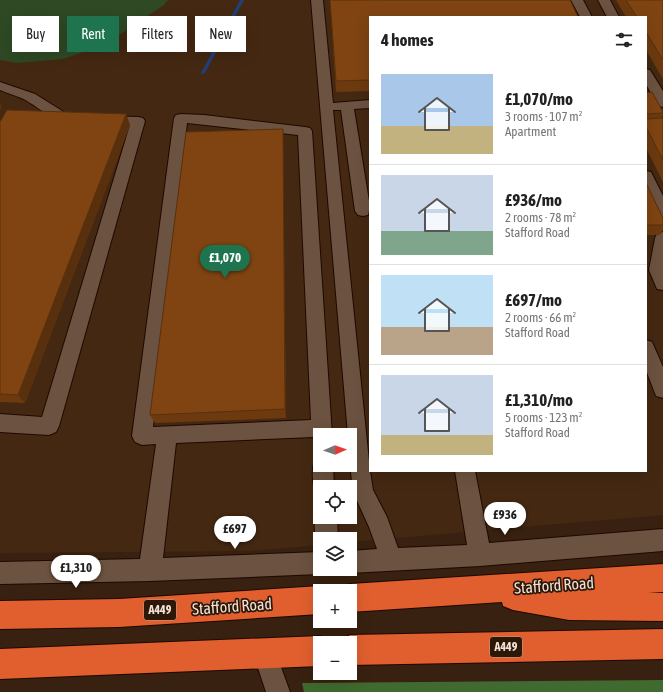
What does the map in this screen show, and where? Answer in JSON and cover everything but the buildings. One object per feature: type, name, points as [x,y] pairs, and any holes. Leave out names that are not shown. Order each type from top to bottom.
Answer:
[{"type":"highway","name":"Stafford Road","points":[[357,598],[663,578]]},
{"type":"highway","points":[[481,590],[569,606],[663,607]]},
{"type":"highway","name":"Stafford Road","points":[[0,615],[119,613],[313,600]]},
{"type":"highway","name":"A449","points":[[357,650],[663,644]]},
{"type":"highway","points":[[0,664],[313,651]]},
{"type":"street","points":[[317,0],[363,492],[376,514],[386,539],[390,559]]},
{"type":"street","points":[[577,0],[585,16]]},
{"type":"street","points":[[604,0],[613,16]]},
{"type":"street","points":[[647,75],[663,103]]},
{"type":"street","points":[[0,86],[30,97],[64,118],[138,121],[49,426],[0,423]]},
{"type":"street","points":[[326,106],[369,104]]},
{"type":"street","points":[[347,105],[363,211]]},
{"type":"street","points":[[313,431],[142,436],[181,118],[204,119],[305,131],[322,428]]},
{"type":"street","points":[[647,178],[663,212]]},
{"type":"street","points":[[663,238],[657,270],[663,284]]},
{"type":"street","points":[[647,350],[663,390]]},
{"type":"street","points":[[150,570],[167,435]]},
{"type":"street","points":[[465,472],[480,555]]},
{"type":"street","points":[[357,561],[480,555],[663,540]]},
{"type":"street","points":[[0,573],[150,570],[313,563]]},
{"type":"street","points":[[266,653],[278,692]]},
{"type":"shaded area","points":[[0,0],[663,0],[663,515],[357,541],[357,532],[313,532],[313,546],[250,551],[0,553]]},
{"type":"green space","points":[[0,0],[168,0],[164,5],[148,16],[127,16],[127,30],[119,35],[119,16],[67,16],[67,52],[84,52],[63,59],[16,63],[0,60]]},
{"type":"green space","points":[[663,680],[663,692],[304,692],[302,683]]},
{"type":"waterway","points":[[203,73],[242,0]]}]
